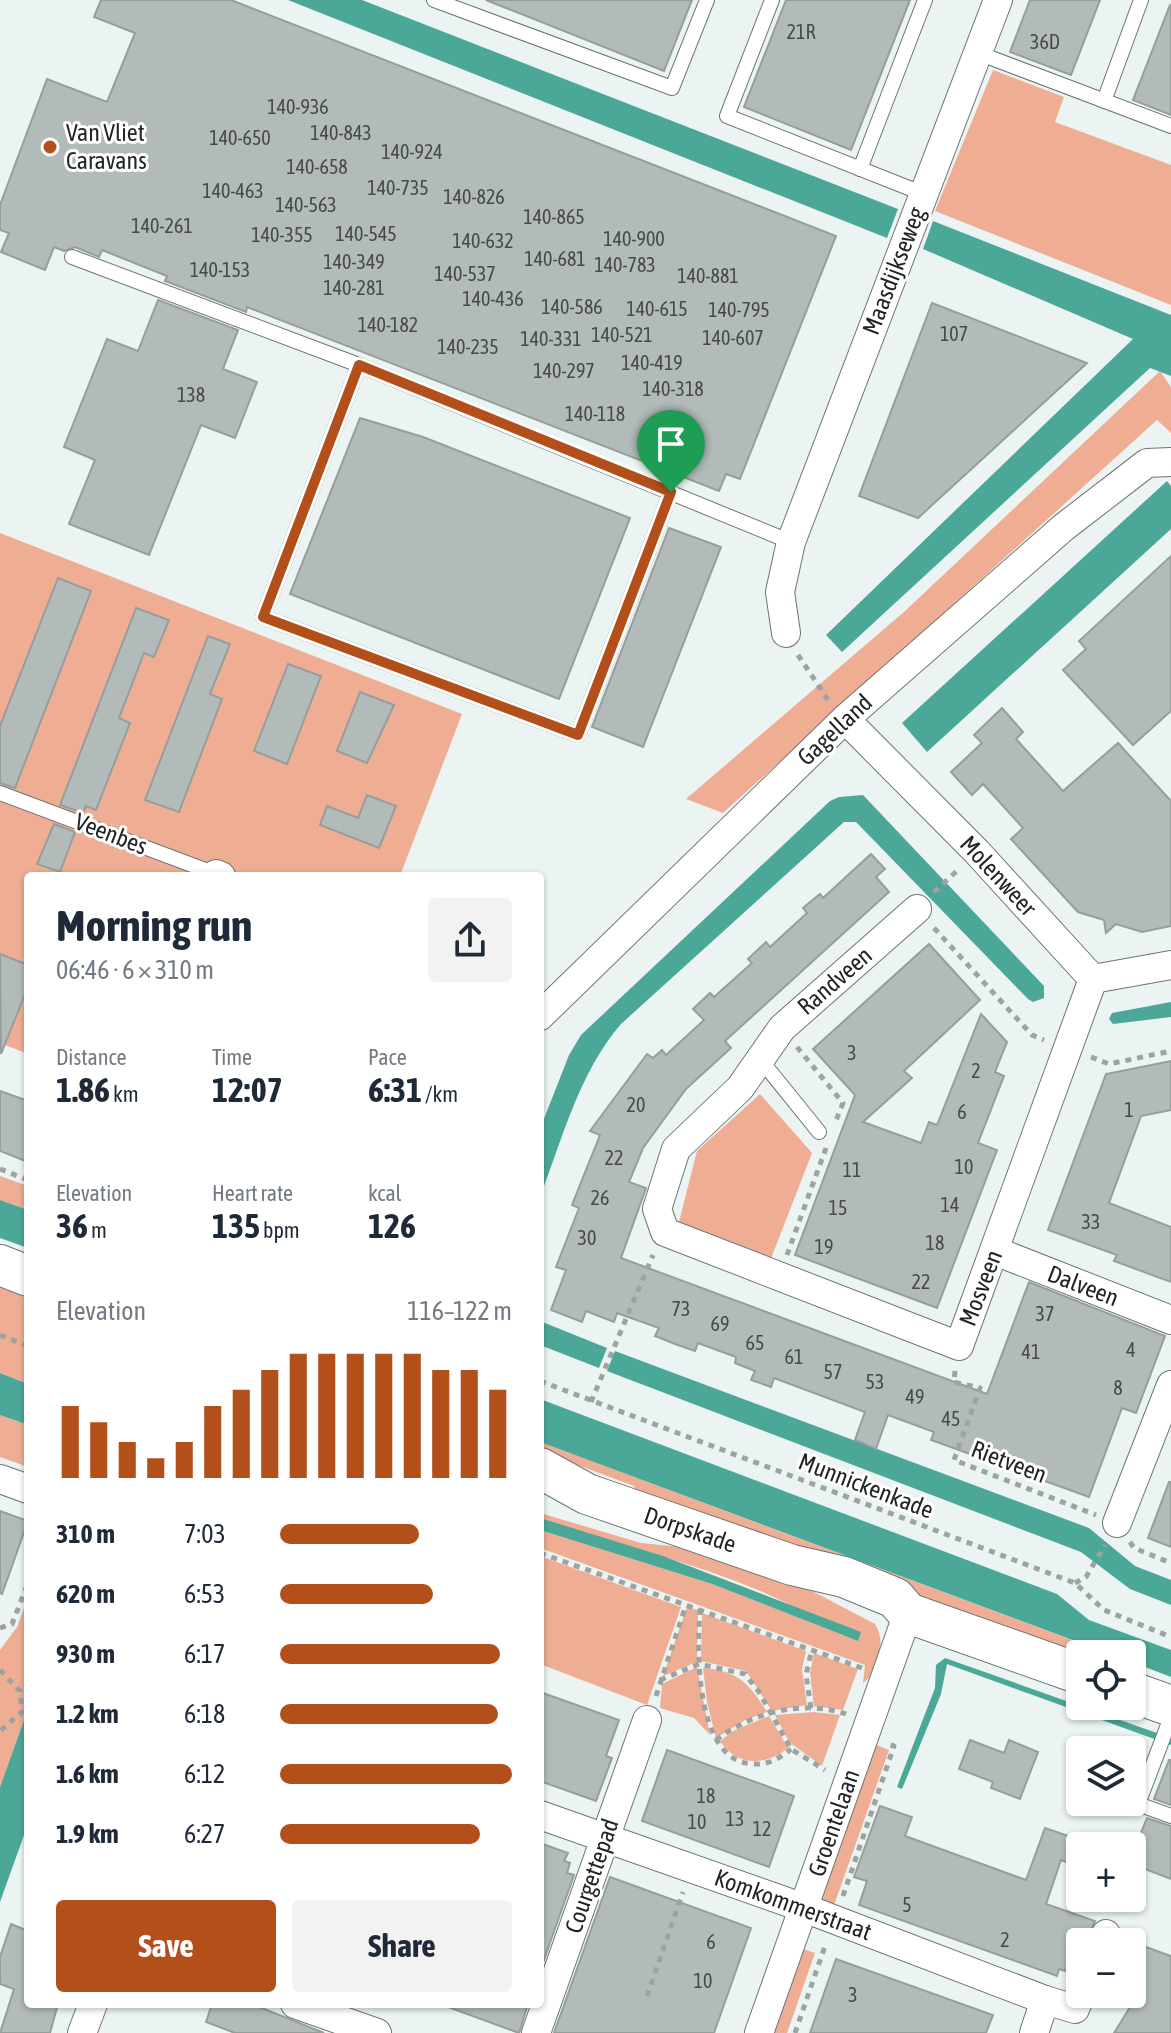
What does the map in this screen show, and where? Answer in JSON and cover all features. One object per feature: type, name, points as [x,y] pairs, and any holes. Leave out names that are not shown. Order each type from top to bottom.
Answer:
[{"type":"main road","points":[[0,1265],[24,1274]]},
{"type":"main road","name":"Dorpskade","points":[[544,1470],[587,1494],[792,1565],[844,1577],[895,1598],[908,1613],[1066,1669]]},
{"type":"main road","name":"Dorpskade","points":[[544,1492],[587,1494]]},
{"type":"main road","points":[[1146,1701],[1169,1717]]},
{"type":"street","name":"Maasdijkseweg","points":[[786,633],[780,592],[791,542],[998,0]]},
{"type":"street","name":"Gagelland","points":[[544,1012],[845,719],[1064,527],[1159,462]]},
{"type":"street","name":"Molenweer","points":[[845,719],[977,852],[1093,979]]},
{"type":"street","name":"Randveen","points":[[665,1232],[657,1209],[676,1149],[740,1088],[782,1028],[917,909]]},
{"type":"street","points":[[1093,979],[1171,965]]},
{"type":"street","name":"Mosveen","points":[[665,1232],[959,1346],[1093,979]]},
{"type":"street","name":"Dalveen","points":[[995,1251],[1171,1320]]},
{"type":"street","points":[[1114,1528],[1171,1385]]},
{"type":"street","points":[[0,1479],[24,1488]]},
{"type":"street","name":"Groentelaan","points":[[759,2033],[804,1908],[853,1732],[908,1613]]},
{"type":"street","name":"Courgettepad","points":[[536,2033],[651,1710]]},
{"type":"street","name":"Komkommerstraat","points":[[544,1816],[804,1908],[1066,2006]]},
{"type":"street","points":[[1034,2033],[1045,2000]]},
{"type":"street","points":[[82,2033],[91,2008]]},
{"type":"street","points":[[304,2008],[377,2033]]},
{"type":"lane","points":[[434,0],[464,6],[672,88],[707,0]]},
{"type":"lane","points":[[772,0],[727,116],[924,194]]},
{"type":"lane","points":[[860,169],[925,0]]},
{"type":"lane","points":[[1104,101],[1141,0]]},
{"type":"lane","points":[[978,53],[1171,126]]},
{"type":"lane","points":[[72,257],[359,365],[791,542]]},
{"type":"lane","points":[[359,365],[263,617],[578,735],[671,492]]},
{"type":"lane","name":"Veenbes","points":[[0,793],[211,872]]},
{"type":"lane","points":[[760,1059],[819,1132]]},
{"type":"lane","points":[[1169,1717],[1138,1804],[1171,1816]]},
{"type":"path","points":[[786,633],[818,689],[845,719]]},
{"type":"path","points":[[917,909],[1032,1035],[1109,1064],[1171,1051]]},
{"type":"path","points":[[0,1169],[24,1178]]},
{"type":"path","points":[[591,1402],[646,1268],[665,1232]]},
{"type":"path","points":[[0,1335],[24,1344]]},
{"type":"path","name":"Rietveen","points":[[959,1346],[954,1382],[980,1388],[954,1460],[1114,1528],[1134,1548],[1171,1563]]},
{"type":"path","name":"Munnickenkade","points":[[544,1383],[1075,1583],[1104,1610],[1171,1637]]},
{"type":"path","points":[[1075,1583],[1086,1577],[1114,1528]]},
{"type":"path","points":[[544,1554],[863,1668],[858,1680]]},
{"type":"path","points":[[0,1628],[12,1624],[24,1593]]},
{"type":"path","points":[[651,1710],[686,1605]]},
{"type":"path","points":[[700,1609],[699,1664],[707,1716],[716,1740],[733,1758],[748,1764],[775,1761],[791,1749]]},
{"type":"path","points":[[811,1708],[806,1675],[812,1649]]},
{"type":"path","points":[[660,1680],[699,1664],[745,1674],[791,1749],[826,1771],[831,1756]]},
{"type":"path","points":[[0,1670],[20,1691],[22,1712],[0,1731]]},
{"type":"path","points":[[795,2033],[894,1746],[853,1732],[846,1714],[850,1703]]},
{"type":"path","points":[[716,1740],[740,1725],[770,1713],[811,1708],[846,1714]]},
{"type":"path","points":[[647,1996],[692,1868]]},
{"type":"shaded area","points":[[288,0],[362,0],[898,209],[887,238]]},
{"type":"shaded area","points":[[993,70],[1064,97],[1055,122],[1171,165],[1171,305],[935,211]]},
{"type":"shaded area","points":[[933,221],[1171,315],[1171,376],[1150,368],[842,652],[826,635],[1133,339],[923,249]]},
{"type":"shaded area","points":[[1160,371],[1171,387],[1171,433],[1157,420],[723,813],[686,799],[905,611]]},
{"type":"shaded area","points":[[1167,481],[1171,486],[1171,529],[927,752],[902,723]]},
{"type":"shaded area","points":[[0,533],[462,714],[402,872],[232,872],[203,861],[199,872],[24,872],[24,1052],[0,1043]]},
{"type":"shaded area","points":[[863,795],[1044,986],[1044,998],[1033,1002],[1028,999],[856,822],[844,822],[621,1024],[606,1043],[583,1084],[544,1186],[544,1119],[569,1055],[581,1035],[830,801]]},
{"type":"shaded area","points":[[1171,1002],[1171,1017],[1113,1024],[1109,1019],[1112,1013]]},
{"type":"shaded area","points":[[760,1094],[812,1153],[770,1261],[678,1226],[697,1151]]},
{"type":"shaded area","points":[[0,1176],[24,1185],[24,1209],[0,1200]]},
{"type":"shaded area","points":[[0,1200],[24,1209],[24,1247],[0,1238]]},
{"type":"shaded area","points":[[0,1282],[24,1291],[24,1382],[0,1373]]},
{"type":"shaded area","points":[[544,1323],[607,1348],[599,1368],[544,1347]]},
{"type":"shaded area","points":[[615,1351],[1089,1528],[1135,1566],[1171,1580],[1171,1605],[1130,1589],[1081,1552],[607,1371]]},
{"type":"shaded area","points":[[0,1373],[24,1382],[24,1424],[0,1415]]},
{"type":"shaded area","points":[[544,1401],[1057,1594],[1089,1620],[1144,1640],[1072,1640],[544,1443]]},
{"type":"shaded area","points":[[0,1415],[24,1424],[24,1466],[0,1457]]},
{"type":"shaded area","points":[[544,1443],[1071,1640],[1066,1640],[1066,1651],[635,1490],[634,1486],[544,1452]]},
{"type":"shaded area","points":[[544,1514],[641,1543],[711,1550],[795,1582],[875,1624],[881,1647],[874,1671],[863,1683],[865,1665],[544,1549],[544,1531],[712,1584],[858,1641],[758,1590],[544,1519]]},
{"type":"shaded area","points":[[544,1519],[663,1556],[861,1632],[858,1641],[712,1584],[544,1531]]},
{"type":"shaded area","points":[[544,1557],[681,1607],[647,1705],[544,1666]]},
{"type":"shaded area","points":[[687,1607],[698,1610],[697,1662],[663,1676]]},
{"type":"shaded area","points":[[24,1608],[24,1720],[0,1787],[0,1650],[17,1627]]},
{"type":"shaded area","points":[[702,1613],[806,1651],[802,1669],[807,1705],[772,1711],[746,1671],[701,1661]]},
{"type":"shaded area","points":[[1146,1641],[1171,1650],[1171,1677],[1146,1667]]},
{"type":"shaded area","points":[[814,1653],[858,1669],[843,1710],[814,1706],[810,1673]]},
{"type":"shaded area","points":[[945,1658],[1066,1701],[1066,1707],[947,1664],[941,1694],[902,1789],[897,1787],[935,1688],[936,1665]]},
{"type":"shaded area","points":[[697,1667],[710,1735],[694,1718],[660,1708],[662,1684]]},
{"type":"shaded area","points":[[703,1668],[734,1675],[748,1686],[767,1712],[745,1720],[716,1738]]},
{"type":"shaded area","points":[[814,1712],[840,1715],[822,1766],[789,1742],[775,1715]]},
{"type":"shaded area","points":[[769,1716],[788,1748],[779,1754],[752,1761],[735,1756],[720,1741],[735,1730]]},
{"type":"shaded area","points":[[24,1720],[24,1835],[0,1902],[0,1787]]},
{"type":"shaded area","points":[[1102,1720],[1120,1720],[1171,1738],[1171,1745]]},
{"type":"shaded area","points":[[872,1743],[889,1750],[833,1908],[824,1904],[818,1889]]},
{"type":"shaded area","points":[[798,1947],[815,1953],[787,2033],[768,2033]]},
{"type":"building","points":[[101,0],[231,0],[836,236],[740,479],[726,474],[719,491],[247,307],[246,312],[165,281],[167,276],[102,250],[99,257],[75,247],[64,251],[54,247],[45,270],[1,252],[9,233],[0,230],[0,205],[47,79],[107,102],[135,33],[94,17]]},
{"type":"building","points":[[486,0],[692,0],[664,71]]},
{"type":"building","points":[[786,0],[910,0],[851,150],[744,107]]},
{"type":"building","points":[[1030,0],[1100,0],[1071,75],[1010,52]]},
{"type":"building","points":[[1171,6],[1171,115],[1133,100]]},
{"type":"building","points":[[158,300],[238,330],[223,369],[257,382],[235,438],[201,425],[149,555],[69,524],[95,460],[64,447],[107,339],[138,351]]},
{"type":"building","points":[[932,303],[1087,363],[918,518],[859,496]]},
{"type":"building","points":[[360,418],[423,437],[630,518],[559,699],[290,594]]},
{"type":"building","points":[[669,528],[721,547],[643,747],[592,727]]},
{"type":"building","points":[[1171,556],[1171,711],[1133,745],[1063,670],[1086,649],[1079,641]]},
{"type":"building","points":[[58,578],[91,591],[15,788],[0,783],[0,726]]},
{"type":"building","points":[[136,608],[169,620],[154,657],[144,653],[119,718],[130,723],[96,810],[86,806],[83,813],[60,805]]},
{"type":"building","points":[[208,636],[230,644],[210,694],[222,699],[179,812],[145,800]]},
{"type":"building","points":[[288,664],[321,676],[287,764],[254,751]]},
{"type":"building","points":[[360,692],[394,705],[367,763],[337,751]]},
{"type":"building","points":[[1002,708],[1023,732],[1016,739],[1063,791],[1118,743],[1171,801],[1171,926],[1142,932],[1116,924],[1106,933],[1104,920],[1078,912],[1011,839],[1023,828],[983,784],[972,795],[951,772],[982,743],[974,735]]},
{"type":"building","points":[[367,795],[396,806],[379,848],[320,825],[327,806],[358,818]]},
{"type":"building","points":[[54,824],[75,832],[60,872],[37,864]]},
{"type":"building","points":[[871,854],[885,869],[876,877],[889,892],[725,1041],[731,1048],[686,1089],[643,1148],[629,1182],[646,1188],[621,1258],[987,1394],[1029,1282],[1165,1336],[1136,1413],[1122,1408],[1089,1497],[931,1440],[934,1432],[888,1415],[876,1449],[855,1440],[865,1412],[774,1378],[771,1387],[751,1380],[755,1371],[735,1363],[736,1357],[698,1343],[695,1351],[675,1344],[655,1336],[659,1328],[617,1313],[614,1322],[586,1311],[582,1322],[551,1310],[566,1270],[556,1267],[579,1208],[572,1205],[600,1135],[590,1131],[647,1054],[653,1058],[662,1050],[666,1055],[704,1020],[693,1009],[710,993],[714,997],[752,963],[748,959],[766,942],[770,947],[807,913],[803,908],[820,894],[823,898]]},
{"type":"building","points":[[929,944],[980,1000],[904,1071],[912,1078],[863,1122],[921,1143],[929,1122],[937,1125],[981,1014],[1007,1042],[995,1072],[1004,1076],[978,1143],[997,1150],[937,1308],[795,1255],[855,1095],[813,1049]]},
{"type":"building","points":[[0,954],[24,963],[24,997],[1,1054]]},
{"type":"building","points":[[1171,1061],[1171,1110],[1141,1116],[1109,1203],[1171,1227],[1171,1282],[1114,1261],[1117,1255],[1048,1230],[1106,1074]]},
{"type":"building","points":[[0,1091],[24,1100],[24,1160],[0,1151]]},
{"type":"building","points":[[1171,1482],[1171,1547],[1148,1538]]},
{"type":"building","points":[[0,1511],[24,1520],[24,1532],[0,1593]]},
{"type":"building","points":[[544,1693],[619,1720],[606,1756],[612,1758],[596,1801],[544,1782]]},
{"type":"building","points":[[970,1740],[1004,1753],[1009,1740],[1038,1752],[1020,1799],[991,1788],[993,1782],[959,1769]]},
{"type":"building","points":[[667,1750],[794,1796],[769,1867],[642,1821]]},
{"type":"building","points":[[1171,1760],[1171,1805],[1154,1799]]},
{"type":"building","points":[[880,1806],[912,1817],[905,1836],[1026,1880],[1045,1828],[1066,1835],[1066,1862],[1061,1860],[1046,1904],[1095,1921],[1092,1928],[1066,1928],[1066,1969],[1059,1969],[1057,1976],[859,1905],[867,1881],[854,1877]]},
{"type":"building","points":[[1147,1818],[1171,1826],[1171,1879],[1146,1869],[1146,1832],[1141,1832]]},
{"type":"building","points":[[544,1844],[568,1853],[564,1861],[570,1863],[567,1873],[574,1875],[544,1960]]},
{"type":"building","points":[[610,1877],[751,1928],[714,2033],[554,2033]]},
{"type":"building","points":[[11,1924],[24,1929],[24,2008],[57,2008],[50,2033],[0,2033],[14,1989],[0,1984],[0,1957]]},
{"type":"building","points":[[1146,1947],[1171,1956],[1171,2033],[1114,2033],[1130,2008],[1146,2008]]},
{"type":"building","points":[[836,1959],[993,2015],[986,2033],[810,2033]]},
{"type":"building","points":[[211,2008],[262,2008],[324,2033],[235,2033],[206,2022]]},
{"type":"building","points":[[451,2008],[527,2008],[519,2033]]},
{"type":"place","name":"Van Vliet Caravans","points":[[50,147]]},
{"type":"route","points":[[359,365],[671,492],[578,735],[263,617],[359,365]]}]
